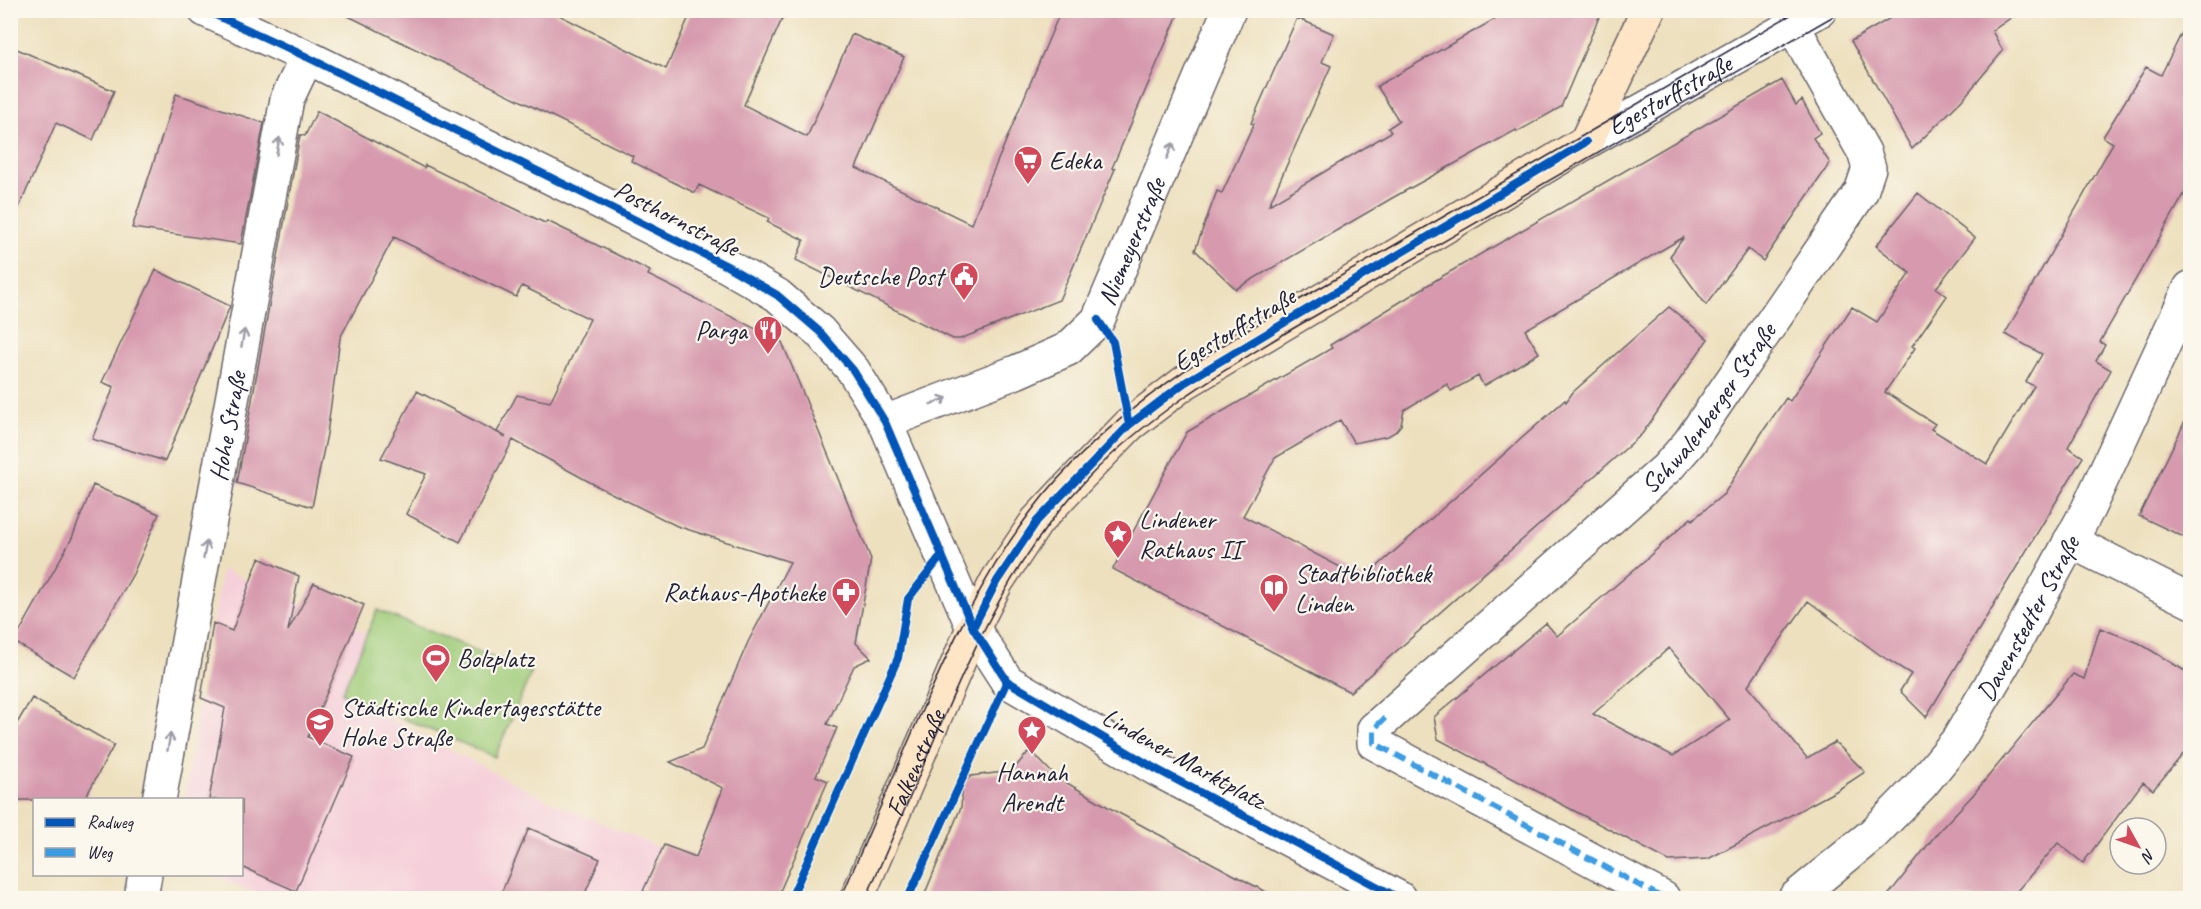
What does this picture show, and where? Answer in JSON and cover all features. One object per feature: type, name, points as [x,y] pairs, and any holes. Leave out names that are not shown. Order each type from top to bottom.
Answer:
[{"type":"street","name":"Posthornstraße","points":[[205,10],[307,57],[717,260],[777,295],[820,332],[853,370],[885,422],[973,628]]},
{"type":"street","name":"Niemeyerstraße","points":[[885,422],[1016,372],[1068,349],[1098,320],[1229,10]]},
{"type":"street","points":[[1586,142],[1648,10]]},
{"type":"street","name":"Egestorffstraße","points":[[973,628],[997,581],[1037,522],[1129,425],[1184,383],[1586,142],[1820,10]]},
{"type":"street","name":"Schwalenberger Straße","points":[[1663,898],[1374,743],[1374,729],[1668,468],[1689,443],[1861,192],[1869,168],[1864,152],[1793,27]]},
{"type":"street","name":"Hohe Straße","points":[[159,798],[287,99],[307,57]]},
{"type":"street","name":"Davenstedter Straße","points":[[1795,898],[1873,834],[1921,785],[1958,740],[2009,654],[2088,509],[2190,288]]},
{"type":"street","points":[[2070,541],[2190,601]]},
{"type":"street","name":"Falkenstraße","points":[[857,898],[973,628]]},
{"type":"street","name":"Lindener Marktplatz","points":[[973,628],[1007,681],[1156,769],[1399,898]]},
{"type":"street","points":[[141,898],[145,876]]},
{"type":"shaded area","name":"Städtische Kindertagesstätte Hohe Straße","points":[[222,569],[367,633],[342,693],[543,798],[660,848],[638,898],[268,898],[214,876],[243,876],[243,798],[184,798]]},
{"type":"green space","name":"Bolzplatz","points":[[377,610],[531,673],[495,757],[342,693]]},
{"type":"building","points":[[336,10],[549,10],[666,69],[692,10],[786,10],[744,105],[807,137],[852,34],[904,57],[856,168],[971,224],[1061,10],[1180,10],[1112,168],[1115,169],[1059,300],[960,339],[953,339],[796,260],[804,240],[767,222],[769,218],[699,185],[695,193],[631,161],[633,156]]},
{"type":"building","points":[[1511,10],[1602,10],[1561,107],[1394,197],[1236,289],[1195,250],[1217,191],[1222,193],[1254,124],[1251,123],[1297,18],[1334,34],[1322,62],[1331,66],[1269,205],[1391,132],[1388,128],[1399,121],[1377,86]]},
{"type":"building","points":[[1904,10],[2022,10],[1992,31],[2003,51],[1962,100],[1912,149],[1851,41]]},
{"type":"building","points":[[2190,16],[2190,184],[2100,342],[2105,345],[2096,361],[2111,370],[2068,447],[2083,457],[1926,717],[1900,691],[1911,674],[1880,655],[1808,601],[1748,686],[1807,758],[1835,742],[1865,772],[1836,791],[1708,859],[1669,861],[1438,739],[1434,717],[1546,623],[1557,636],[1691,518],[1692,520],[1724,494],[1761,434],[1786,398],[1790,401],[1852,307],[1877,322],[1910,273],[1876,246],[1918,193],[1975,238],[1936,288],[1947,296],[1912,346],[1915,348],[1885,392],[1935,424],[1931,429],[1987,464],[2034,386],[2026,382],[2042,354],[2005,334],[2113,143],[2103,137],[2146,67],[2161,75]],"holes":[[[1669,648],[1730,720],[1673,756],[1593,714]]]},
{"type":"building","points":[[10,46],[114,91],[93,140],[56,123],[10,228]]},
{"type":"building","points":[[1782,80],[1796,105],[1802,100],[1820,133],[1813,138],[1830,163],[1763,261],[1748,249],[1706,305],[1670,256],[1684,237],[1525,330],[1539,353],[1484,386],[1478,376],[1451,391],[1447,384],[1404,410],[1401,425],[1388,436],[1354,443],[1340,420],[1275,458],[1243,516],[1363,579],[1565,400],[1566,402],[1573,392],[1669,307],[1708,339],[1642,434],[1350,692],[1113,569],[1187,432],[1332,348],[1330,345],[1441,277]]},
{"type":"building","points":[[176,94],[264,123],[241,244],[132,228]]},
{"type":"building","points":[[317,111],[424,168],[425,165],[634,263],[650,271],[648,275],[782,342],[871,559],[856,643],[871,658],[854,666],[827,724],[837,728],[816,776],[828,781],[777,898],[662,898],[643,891],[664,845],[696,857],[723,788],[670,762],[702,749],[748,642],[790,562],[677,526],[513,440],[460,542],[406,514],[426,474],[381,458],[417,391],[506,437],[497,432],[517,395],[550,402],[590,319],[522,286],[516,297],[394,237],[340,338],[327,434],[312,507],[237,483],[300,135],[305,136]]},
{"type":"building","points":[[156,270],[230,306],[165,461],[92,439],[114,387],[102,382]]},
{"type":"building","points":[[2190,411],[2190,540],[2139,516]]},
{"type":"building","points":[[93,485],[159,514],[133,574],[74,677],[14,642],[72,538]]},
{"type":"building","points":[[259,558],[299,576],[288,631],[314,583],[364,605],[308,737],[354,757],[296,891],[243,867],[243,798],[209,798],[225,708],[201,698],[213,623],[232,631]]},
{"type":"building","points":[[2100,628],[2139,643],[2190,674],[2190,746],[2153,790],[2143,782],[2118,816],[2108,816],[2108,829],[2083,863],[2058,843],[2011,898],[1886,898],[1938,832],[1972,796],[2073,674],[2084,679]]},
{"type":"building","points":[[32,698],[114,745],[85,798],[10,800],[10,735]]},
{"type":"building","points":[[1030,750],[1055,776],[1277,898],[923,898],[961,807],[963,785],[971,776],[1012,771]]},
{"type":"building","points":[[529,828],[600,859],[583,898],[499,898]]},
{"type":"tram line","points":[[841,898],[928,697],[981,589],[1029,514],[1066,470],[1106,431],[1150,395],[1245,332],[1799,10]]},
{"type":"tram line","points":[[866,898],[949,705],[998,602],[1038,538],[1061,508],[1109,457],[1157,417],[1260,348],[1844,10]]},
{"type":"marked path","points":[[1385,718],[1374,729],[1374,743],[1663,898]]},
{"type":"cycle path","points":[[205,10],[307,57],[580,192],[727,266],[777,295],[820,332],[853,370],[885,422],[973,628],[1007,681],[1156,769],[1399,898]]},
{"type":"cycle path","points":[[973,628],[997,581],[1037,521],[1129,425],[1184,383],[1586,142]]},
{"type":"cycle path","points":[[1098,320],[1113,342],[1129,425]]},
{"type":"cycle path","points":[[791,898],[898,658],[908,599],[942,555]]},
{"type":"cycle path","points":[[908,898],[1007,681]]},
{"type":"place","name":"Edeka","points":[[1028,186]]},
{"type":"place","name":"Deutsche Post","points":[[964,302]]},
{"type":"place","name":"Parga","points":[[768,356]]},
{"type":"place","name":"Lindener Rathaus II","points":[[1118,560]]},
{"type":"place","name":"Stadtbibliothek Linden","points":[[1274,614]]},
{"type":"place","name":"Rathaus-Apotheke","points":[[846,618]]},
{"type":"place","name":"Bolzplatz","points":[[436,684]]},
{"type":"place","name":"Städtische Kindertagesstätte Hohe Straße","points":[[320,748]]},
{"type":"place","name":"Hannah Arendt","points":[[1032,756]]}]
